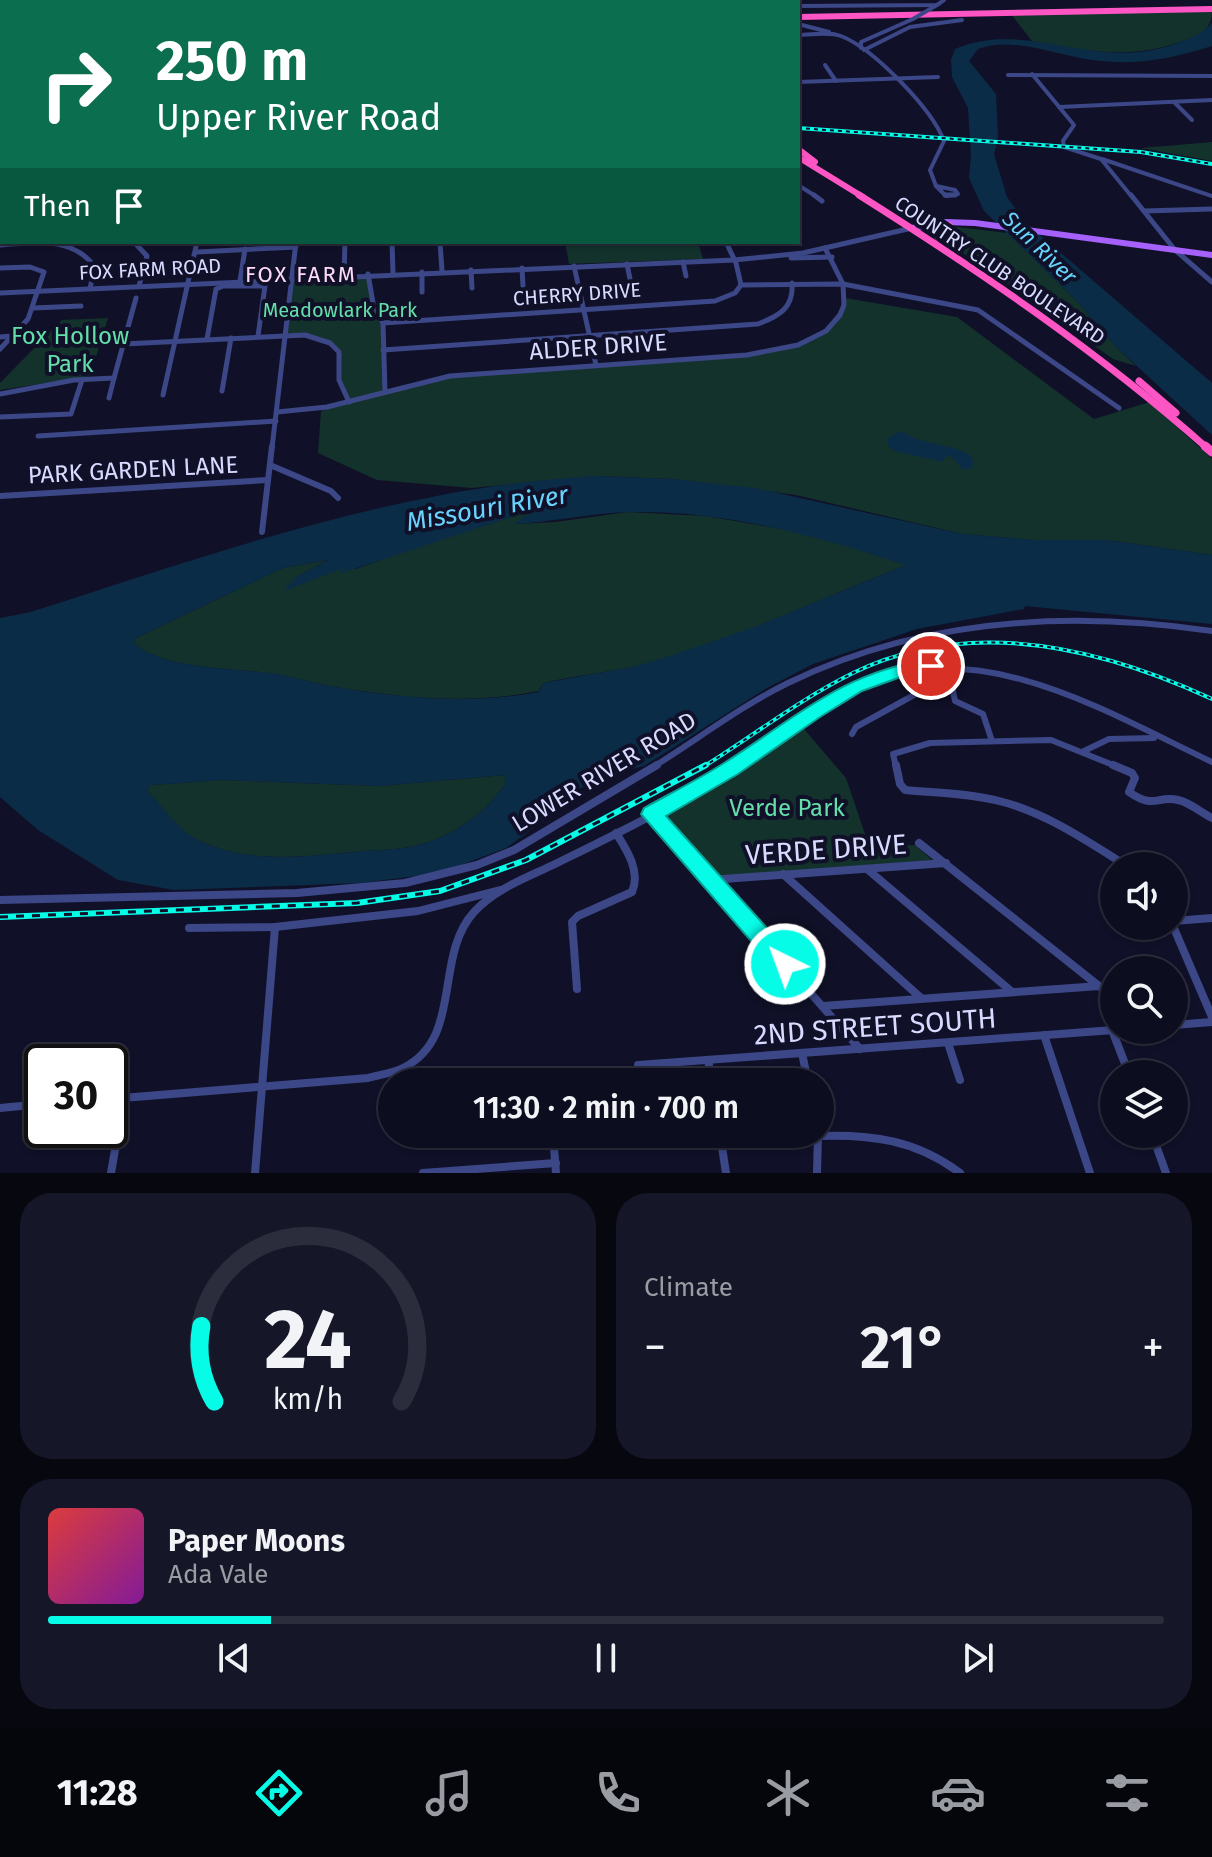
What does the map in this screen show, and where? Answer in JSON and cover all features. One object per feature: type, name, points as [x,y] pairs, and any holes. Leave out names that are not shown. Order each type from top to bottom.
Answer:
[{"type":"highway","points":[[800,15],[1212,7]]},
{"type":"highway","name":"COUNTRY CLUB BOULEVARD","points":[[800,154],[917,228],[1085,346],[1212,452]]},
{"type":"highway","name":"COUNTRY CLUB BOULEVARD","points":[[800,154],[917,228],[939,238],[1074,332],[1152,392],[1212,444]]},
{"type":"highway","points":[[939,238],[935,229],[949,225]]},
{"type":"main road","points":[[917,228],[946,222],[1212,257]]},
{"type":"main road","points":[[917,228],[984,226]]},
{"type":"main road","points":[[1070,237],[1212,257]]},
{"type":"street","points":[[663,0],[677,0]]},
{"type":"street","points":[[863,49],[861,42],[913,19],[944,0]]},
{"type":"street","points":[[800,6],[937,5]]},
{"type":"street","points":[[863,49],[916,23],[962,20]]},
{"type":"street","points":[[800,25],[840,36],[863,49],[944,135],[943,146],[929,171],[935,186],[941,194],[953,196],[958,192],[935,186]]},
{"type":"street","points":[[800,35],[840,36]]},
{"type":"street","points":[[825,65],[836,81]]},
{"type":"street","points":[[1032,74],[1074,128],[1063,141],[1064,147],[1212,196]]},
{"type":"street","points":[[1008,75],[1146,79],[1212,76]]},
{"type":"street","points":[[800,82],[938,77]]},
{"type":"street","points":[[1059,107],[1212,100]]},
{"type":"street","points":[[1174,102],[1192,120]]},
{"type":"street","points":[[1101,159],[1175,250],[1212,282]]},
{"type":"street","points":[[800,186],[822,201]]},
{"type":"street","points":[[1143,211],[1212,209]]},
{"type":"street","name":"FOX FARM ROAD","points":[[783,258],[917,228]]},
{"type":"street","points":[[0,245],[26,244]]},
{"type":"street","points":[[55,244],[77,249],[91,259],[95,267],[90,288]]},
{"type":"street","points":[[136,244],[147,256],[139,286]]},
{"type":"street","points":[[163,395],[197,244]]},
{"type":"street","points":[[344,275],[345,244]]},
{"type":"street","points":[[392,244],[393,273]]},
{"type":"street","points":[[440,244],[442,271]]},
{"type":"street","points":[[727,244],[741,285],[843,284],[978,310],[1119,408]]},
{"type":"street","points":[[197,252],[296,245],[262,532]]},
{"type":"street","points":[[240,281],[245,249]]},
{"type":"street","points":[[827,249],[843,284]]},
{"type":"street","name":"FOX FARM ROAD","points":[[734,260],[827,249]]},
{"type":"street","name":"FOX FARM ROAD","points":[[0,293],[344,275],[832,257]]},
{"type":"street","points":[[683,262],[686,276]]},
{"type":"street","points":[[627,264],[630,279]]},
{"type":"street","points":[[574,266],[596,365]]},
{"type":"street","points":[[0,268],[40,269],[44,272],[28,319],[0,349]]},
{"type":"street","points":[[522,268],[523,286]]},
{"type":"street","points":[[471,270],[472,288]]},
{"type":"street","points":[[422,272],[422,292]]},
{"type":"street","points":[[368,274],[373,303],[383,323],[385,392]]},
{"type":"street","points":[[383,350],[758,324],[786,311],[795,295],[792,283]]},
{"type":"street","name":"ALDER DRIVE","points":[[277,412],[317,409],[450,376],[747,355],[798,345],[826,331],[840,315],[845,298],[843,284]]},
{"type":"street","name":"CHERRY DRIVE","points":[[383,323],[715,301],[735,293],[741,285]]},
{"type":"street","points":[[207,339],[216,289],[223,286],[265,286],[258,336]]},
{"type":"street","points":[[109,398],[136,298]]},
{"type":"street","points":[[33,308],[81,306]]},
{"type":"street","points":[[0,337],[12,336]]},
{"type":"street","points":[[124,344],[258,336],[316,337],[330,343],[339,352],[339,380],[349,402]]},
{"type":"street","points":[[222,391],[231,338]]},
{"type":"street","points":[[0,394],[82,380],[114,378]]},
{"type":"street","points":[[0,417],[71,414],[82,380]]},
{"type":"street","points":[[38,436],[276,421]]},
{"type":"street","points":[[270,465],[331,491],[338,498]]},
{"type":"street","name":"PARK GARDEN LANE","points":[[0,496],[268,480]]},
{"type":"street","name":"LOWER RIVER ROAD","points":[[0,900],[338,892],[416,883],[472,868],[514,850],[787,683],[896,641],[960,628],[1056,619],[1097,619],[1212,631]]},
{"type":"street","points":[[948,666],[955,701],[983,711],[992,741]]},
{"type":"street","points":[[128,1098],[383,1075],[405,1068],[421,1057],[440,1026],[457,942],[476,911],[507,889],[731,769],[855,687],[913,668],[948,666],[993,671],[1031,682],[1212,762]]},
{"type":"street","points":[[852,734],[856,727],[914,695],[917,690],[913,668]]},
{"type":"street","points":[[1084,751],[1096,741],[1107,738],[1157,738]]},
{"type":"street","points":[[1102,852],[1030,811],[981,797],[905,790],[900,784],[893,754],[930,743],[1051,740],[1084,751],[1135,775],[1129,788],[1133,795],[1156,805],[1176,799],[1212,818]]},
{"type":"street","points":[[652,814],[860,1049]]},
{"type":"street","points":[[577,989],[572,922],[578,916],[632,892],[635,887],[631,855],[616,833]]},
{"type":"street","points":[[919,843],[1099,986]]},
{"type":"street","name":"VERDE DRIVE","points":[[710,880],[946,863]]},
{"type":"street","points":[[867,869],[1012,992]]},
{"type":"street","points":[[783,874],[921,998]]},
{"type":"street","points":[[189,928],[275,927],[418,911],[507,889]]},
{"type":"street","points":[[465,900],[476,911]]},
{"type":"street","points":[[1188,921],[1212,918]]},
{"type":"street","points":[[255,1173],[275,927]]},
{"type":"street","points":[[1181,940],[1212,1020],[1188,1023]]},
{"type":"street","points":[[822,1006],[1099,986]]},
{"type":"street","name":"2ND STREET SOUTH","points":[[638,1065],[1100,1031]]},
{"type":"street","points":[[1044,1035],[1090,1173]]},
{"type":"street","points":[[948,1043],[960,1080]]},
{"type":"street","points":[[802,1053],[805,1068]]},
{"type":"street","points":[[708,1060],[709,1068]]},
{"type":"street","points":[[0,1108],[24,1106]]},
{"type":"street","points":[[834,1135],[860,1134],[905,1141],[941,1158],[960,1173]]},
{"type":"street","points":[[111,1173],[115,1148]]},
{"type":"street","points":[[423,1173],[556,1168],[554,1148]]},
{"type":"street","points":[[722,1148],[726,1173]]},
{"type":"street","points":[[817,1173],[818,1148]]},
{"type":"street","points":[[1157,1148],[1166,1173]]},
{"type":"green space","points":[[1212,10],[1210,23],[1198,35],[1161,48],[1124,52],[1032,41],[1011,14]]},
{"type":"green space","points":[[1212,142],[1212,161],[1141,148]]},
{"type":"green space","points":[[958,227],[1007,233],[1077,301],[1136,366],[1113,359],[936,231]]},
{"type":"green space","points":[[565,244],[699,244],[703,259],[569,264]]},
{"type":"green space","name":"Meadowlark Park","points":[[368,274],[373,303],[381,317],[385,392],[435,379],[782,350],[821,332],[833,320],[845,298],[957,317],[1094,419],[1150,402],[1212,459],[1212,555],[1107,540],[1035,540],[962,534],[796,495],[673,479],[596,476],[472,488],[377,480],[318,453],[321,411],[349,402],[339,380],[339,352],[316,337],[287,335],[293,278]]},
{"type":"green space","name":"Fox Hollow Park","points":[[108,318],[90,376],[0,390],[0,383],[62,320]]},
{"type":"green space","points":[[541,508],[515,524],[628,512],[706,516],[810,534],[907,565],[703,647],[633,667],[543,683],[539,691],[487,698],[409,697],[323,685],[276,674],[181,663],[146,652],[133,643],[136,638],[283,568],[328,560],[296,577],[347,567],[356,569],[447,536]]},
{"type":"green space","name":"Verde Park","points":[[798,722],[846,778],[869,846],[915,845],[932,860],[710,880],[652,814],[702,786]]},
{"type":"green space","points":[[505,775],[506,783],[482,811],[462,826],[429,842],[396,849],[280,857],[219,849],[200,841],[178,826],[147,791],[150,785],[223,780],[379,786]]},
{"type":"water","name":"Sun River","points":[[1212,23],[1212,46],[1157,60],[1101,61],[1023,46],[992,45],[978,49],[969,61],[996,94],[998,138],[994,154],[1007,197],[1025,222],[1212,383],[1212,435],[1115,346],[1077,301],[984,211],[969,178],[968,108],[952,77],[951,60],[955,49],[982,41],[1008,39],[1117,53],[1145,51],[1190,38]]},
{"type":"water","points":[[901,431],[963,452],[971,456],[974,465],[970,469],[962,469],[953,457],[946,456],[943,462],[894,451],[888,445],[888,438]]},
{"type":"water","name":"Missouri River","points":[[596,476],[673,479],[755,488],[962,534],[1035,540],[1107,540],[1212,555],[1212,624],[1025,606],[1024,609],[917,629],[813,664],[765,689],[644,766],[594,778],[584,787],[563,794],[538,825],[506,848],[458,866],[416,876],[360,883],[174,890],[118,880],[38,830],[0,797],[0,618],[31,612],[310,526],[452,493],[524,482]],"holes":[[[536,509],[514,524],[630,512],[701,515],[805,535],[906,565],[754,627],[670,656],[632,667],[543,683],[539,692],[513,696],[461,699],[409,697],[356,690],[276,674],[181,663],[146,652],[133,643],[136,638],[283,568],[328,560],[296,577],[284,591],[344,568],[339,574]],[[504,775],[506,783],[491,802],[472,818],[462,826],[421,844],[405,848],[280,857],[239,853],[200,841],[179,826],[147,791],[151,785],[223,780],[379,786]]]},
{"type":"railway","points":[[800,128],[1141,152],[1212,164]]},
{"type":"railway","points":[[703,767],[833,683],[897,656],[943,646],[988,642],[1034,645],[1080,653],[1125,665],[1212,699]]},
{"type":"railway","points":[[0,917],[357,903],[440,891],[526,860],[706,765]]},
{"type":"district","name":"FOX FARM","points":[[301,274]]},
{"type":"route","points":[[785,964],[652,814],[731,769],[855,687],[896,671],[931,666]]}]
